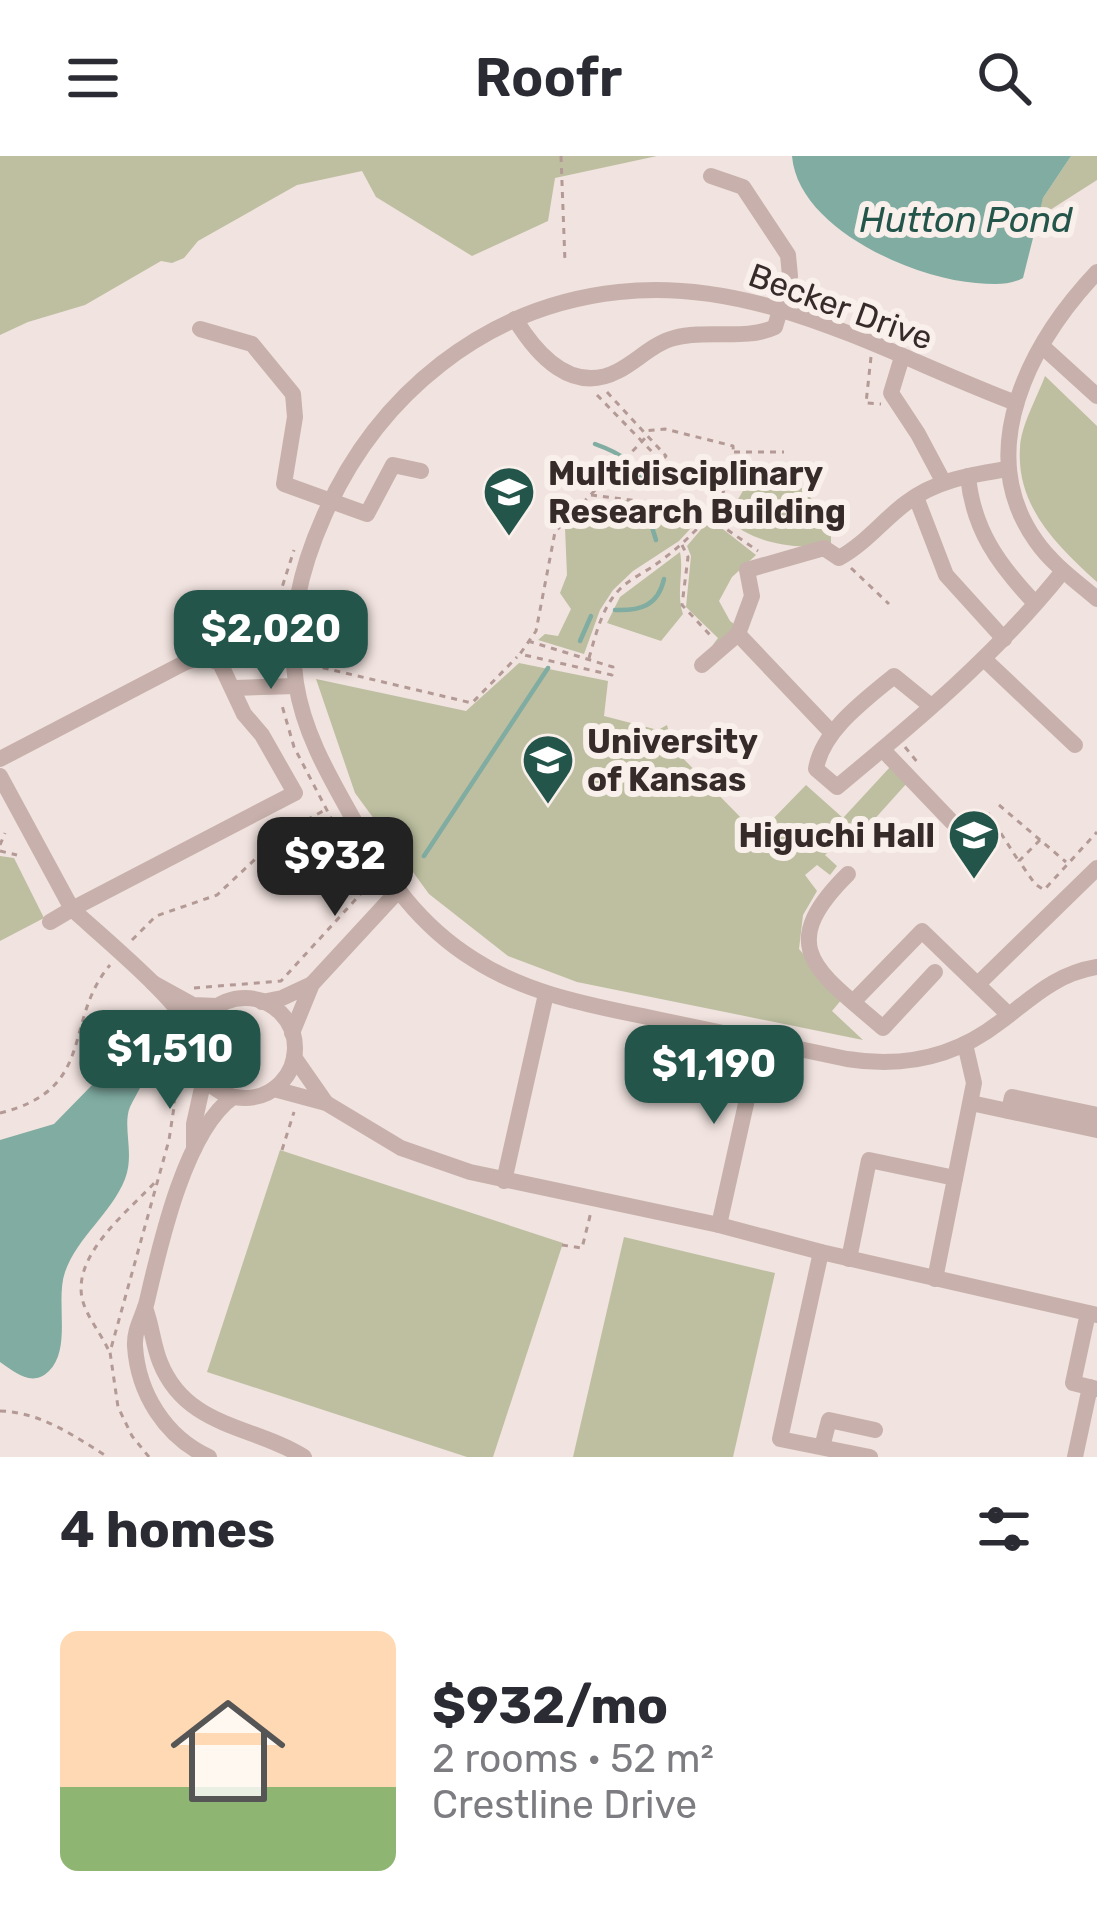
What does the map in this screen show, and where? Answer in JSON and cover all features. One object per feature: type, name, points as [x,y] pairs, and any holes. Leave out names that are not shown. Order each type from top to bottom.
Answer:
[{"type":"street","points":[[515,319],[532,346],[564,373],[595,381],[669,339],[775,327],[790,276],[788,256],[743,187],[711,176]]},
{"type":"street","points":[[1097,272],[1043,346],[1016,403],[1007,469],[1026,526],[1063,571],[1097,599]]},
{"type":"street","name":"Becker Drive","points":[[1016,403],[782,310],[707,292],[646,290],[588,296],[515,319],[461,348],[419,380],[370,434],[331,500],[308,556],[295,607],[298,676],[314,746],[397,892],[456,948],[500,975],[546,994],[848,1060],[888,1063],[965,1045],[1047,984],[1097,967]]},
{"type":"street","points":[[200,329],[252,344],[286,383],[296,407],[284,484],[367,514],[393,465],[422,471]]},
{"type":"street","points":[[1043,346],[1097,396]]},
{"type":"street","points":[[902,357],[890,393],[943,482]]},
{"type":"street","points":[[708,660],[738,634],[752,596],[747,570],[824,548],[838,558],[854,550],[916,496],[943,482],[1007,469]]},
{"type":"street","points":[[968,476],[971,510],[987,547],[1034,602]]},
{"type":"street","points":[[916,496],[946,575],[1004,639]]},
{"type":"street","points":[[932,706],[894,676],[832,733],[819,751],[816,769],[837,787],[883,750],[932,706],[984,659],[1063,571]]},
{"type":"street","points":[[738,634],[832,733]]},
{"type":"street","points":[[0,760],[196,658],[220,663],[241,688],[244,714],[262,735],[295,793],[50,922]]},
{"type":"street","points":[[984,659],[1076,745]]},
{"type":"street","points":[[241,688],[298,676]]},
{"type":"street","points":[[883,750],[958,817]]},
{"type":"street","points":[[0,776],[72,909],[188,1020],[205,1078],[232,1097],[247,1099],[274,1089],[284,1080],[294,1057],[292,1033],[281,1014],[262,1001]]},
{"type":"street","points":[[978,984],[1097,868]]},
{"type":"street","points":[[848,874],[829,892],[807,928],[807,949],[816,964],[883,1028],[935,972]]},
{"type":"street","points":[[813,876],[829,892]]},
{"type":"street","points":[[292,1033],[312,984],[397,892]]},
{"type":"street","points":[[854,1002],[922,931],[1009,1016]]},
{"type":"street","points":[[152,983],[193,1005],[218,1006],[239,999],[282,998],[312,984]]},
{"type":"street","points":[[504,1180],[546,994]]},
{"type":"street","points":[[195,1039],[203,1020],[218,1006]]},
{"type":"street","points":[[719,1225],[760,1041]]},
{"type":"street","points":[[935,1279],[974,1083],[965,1045]]},
{"type":"street","points":[[294,1057],[326,1103]]},
{"type":"street","points":[[194,1150],[194,1124],[205,1078]]},
{"type":"street","points":[[274,1089],[326,1103],[434,1162],[1093,1314],[1073,1383],[1094,1388],[1075,1457]]},
{"type":"street","points":[[209,1457],[181,1440],[145,1392],[135,1343],[194,1150],[214,1114],[232,1097]]},
{"type":"street","points":[[1009,1112],[1012,1097],[1097,1115]]},
{"type":"street","points":[[971,1103],[1097,1130]]},
{"type":"street","points":[[849,1259],[869,1160],[955,1178]]},
{"type":"street","points":[[821,1252],[780,1438],[870,1457]]},
{"type":"street","points":[[146,1308],[160,1362],[184,1398],[213,1420],[304,1457]]},
{"type":"street","points":[[822,1447],[829,1420],[875,1430]]},
{"type":"path","points":[[561,156],[565,262]]},
{"type":"path","points":[[872,356],[866,404],[884,404]]},
{"type":"path","points":[[592,390],[607,392],[666,453],[661,460],[642,440],[592,390]]},
{"type":"path","points":[[298,676],[472,703],[536,631],[555,532],[646,433],[664,429],[733,446],[728,487],[681,544],[618,591],[601,617],[588,659]]},
{"type":"path","points":[[734,452],[784,452]]},
{"type":"path","points":[[591,495],[696,508],[763,554]]},
{"type":"path","points":[[681,544],[688,557],[682,605],[713,638],[708,660]]},
{"type":"path","points":[[838,558],[889,604]]},
{"type":"path","points":[[520,654],[612,675],[613,667],[528,640]]},
{"type":"path","points":[[903,746],[928,775]]},
{"type":"path","points":[[999,805],[1068,865]]},
{"type":"path","points":[[126,948],[147,921],[218,895],[268,845],[325,811]]},
{"type":"path","points":[[958,817],[976,823],[989,814],[1019,862],[1044,890],[1097,832]]},
{"type":"path","points":[[5,833],[0,848],[17,855]]},
{"type":"path","points":[[1019,862],[1040,840]]},
{"type":"path","points":[[188,994],[198,987],[281,981],[367,887]]},
{"type":"path","points":[[0,1113],[40,1097],[68,1067],[80,1043],[90,998],[113,962]]},
{"type":"path","points":[[149,1457],[118,1407],[110,1352],[174,1107],[174,1025]]},
{"type":"path","points":[[282,1150],[298,1099]]},
{"type":"path","points":[[110,1352],[84,1304],[84,1274],[106,1235],[157,1179]]},
{"type":"path","points":[[562,1245],[579,1250],[584,1244],[593,1199]]},
{"type":"path","points":[[0,1411],[21,1412],[50,1423],[108,1457]]},
{"type":"green space","points":[[0,156],[657,156],[555,178],[548,221],[472,256],[376,197],[362,171],[297,185],[198,241],[184,258],[161,261],[85,305],[0,335]]},
{"type":"green space","points":[[1071,156],[1097,156],[1097,180],[1036,219],[1043,198]]},
{"type":"green space","points":[[1045,376],[1097,426],[1097,582],[1054,539],[1025,488],[1021,439]]},
{"type":"green space","points":[[754,472],[777,472],[803,489],[831,522],[831,543],[776,543],[749,534],[727,518]]},
{"type":"green space","points":[[623,500],[704,514],[679,541],[613,590],[584,654],[538,640],[545,634],[558,636],[571,609],[560,593],[567,575],[565,528],[588,509],[613,511]]},
{"type":"green space","points":[[710,519],[756,555],[732,577],[719,601],[738,627],[712,646],[718,638],[686,607],[691,556],[687,546]]},
{"type":"green space","points":[[680,552],[683,614],[661,641],[607,623],[620,597]]},
{"type":"green space","points":[[519,663],[608,681],[604,716],[658,730],[667,725],[673,748],[746,823],[770,822],[806,785],[843,818],[891,766],[907,783],[853,843],[843,837],[825,855],[837,866],[830,875],[817,865],[805,875],[817,891],[803,915],[799,949],[842,999],[832,1011],[863,1040],[577,982],[508,956],[429,894],[355,793],[316,679],[466,711]]},
{"type":"green space","points":[[0,856],[14,858],[44,918],[0,941]]},
{"type":"green space","points":[[280,1150],[563,1243],[493,1457],[467,1457],[207,1372]]},
{"type":"green space","points":[[624,1237],[775,1273],[733,1457],[573,1457]]},
{"type":"water","name":"Hutton Pond","points":[[792,156],[1071,156],[1043,198],[1023,278],[994,284],[921,271],[862,245],[814,206],[799,182]]},
{"type":"water","points":[[117,1039],[142,1040],[149,1066],[128,1115],[125,1179],[65,1272],[56,1361],[43,1376],[24,1377],[0,1362],[0,1140],[54,1124],[95,1082]]},
{"type":"waterway","points":[[595,444],[626,460],[644,488]]},
{"type":"waterway","points":[[651,524],[656,540]]},
{"type":"waterway","points":[[615,610],[647,605],[664,579]]},
{"type":"waterway","points":[[580,641],[591,616]]},
{"type":"waterway","points":[[424,856],[548,668]]},
{"type":"place","name":"Multidisciplinary Research Building","points":[[509,538]]},
{"type":"place","name":"University of Kansas","points":[[548,806]]},
{"type":"place","name":"Higuchi Hall","points":[[974,881]]}]
